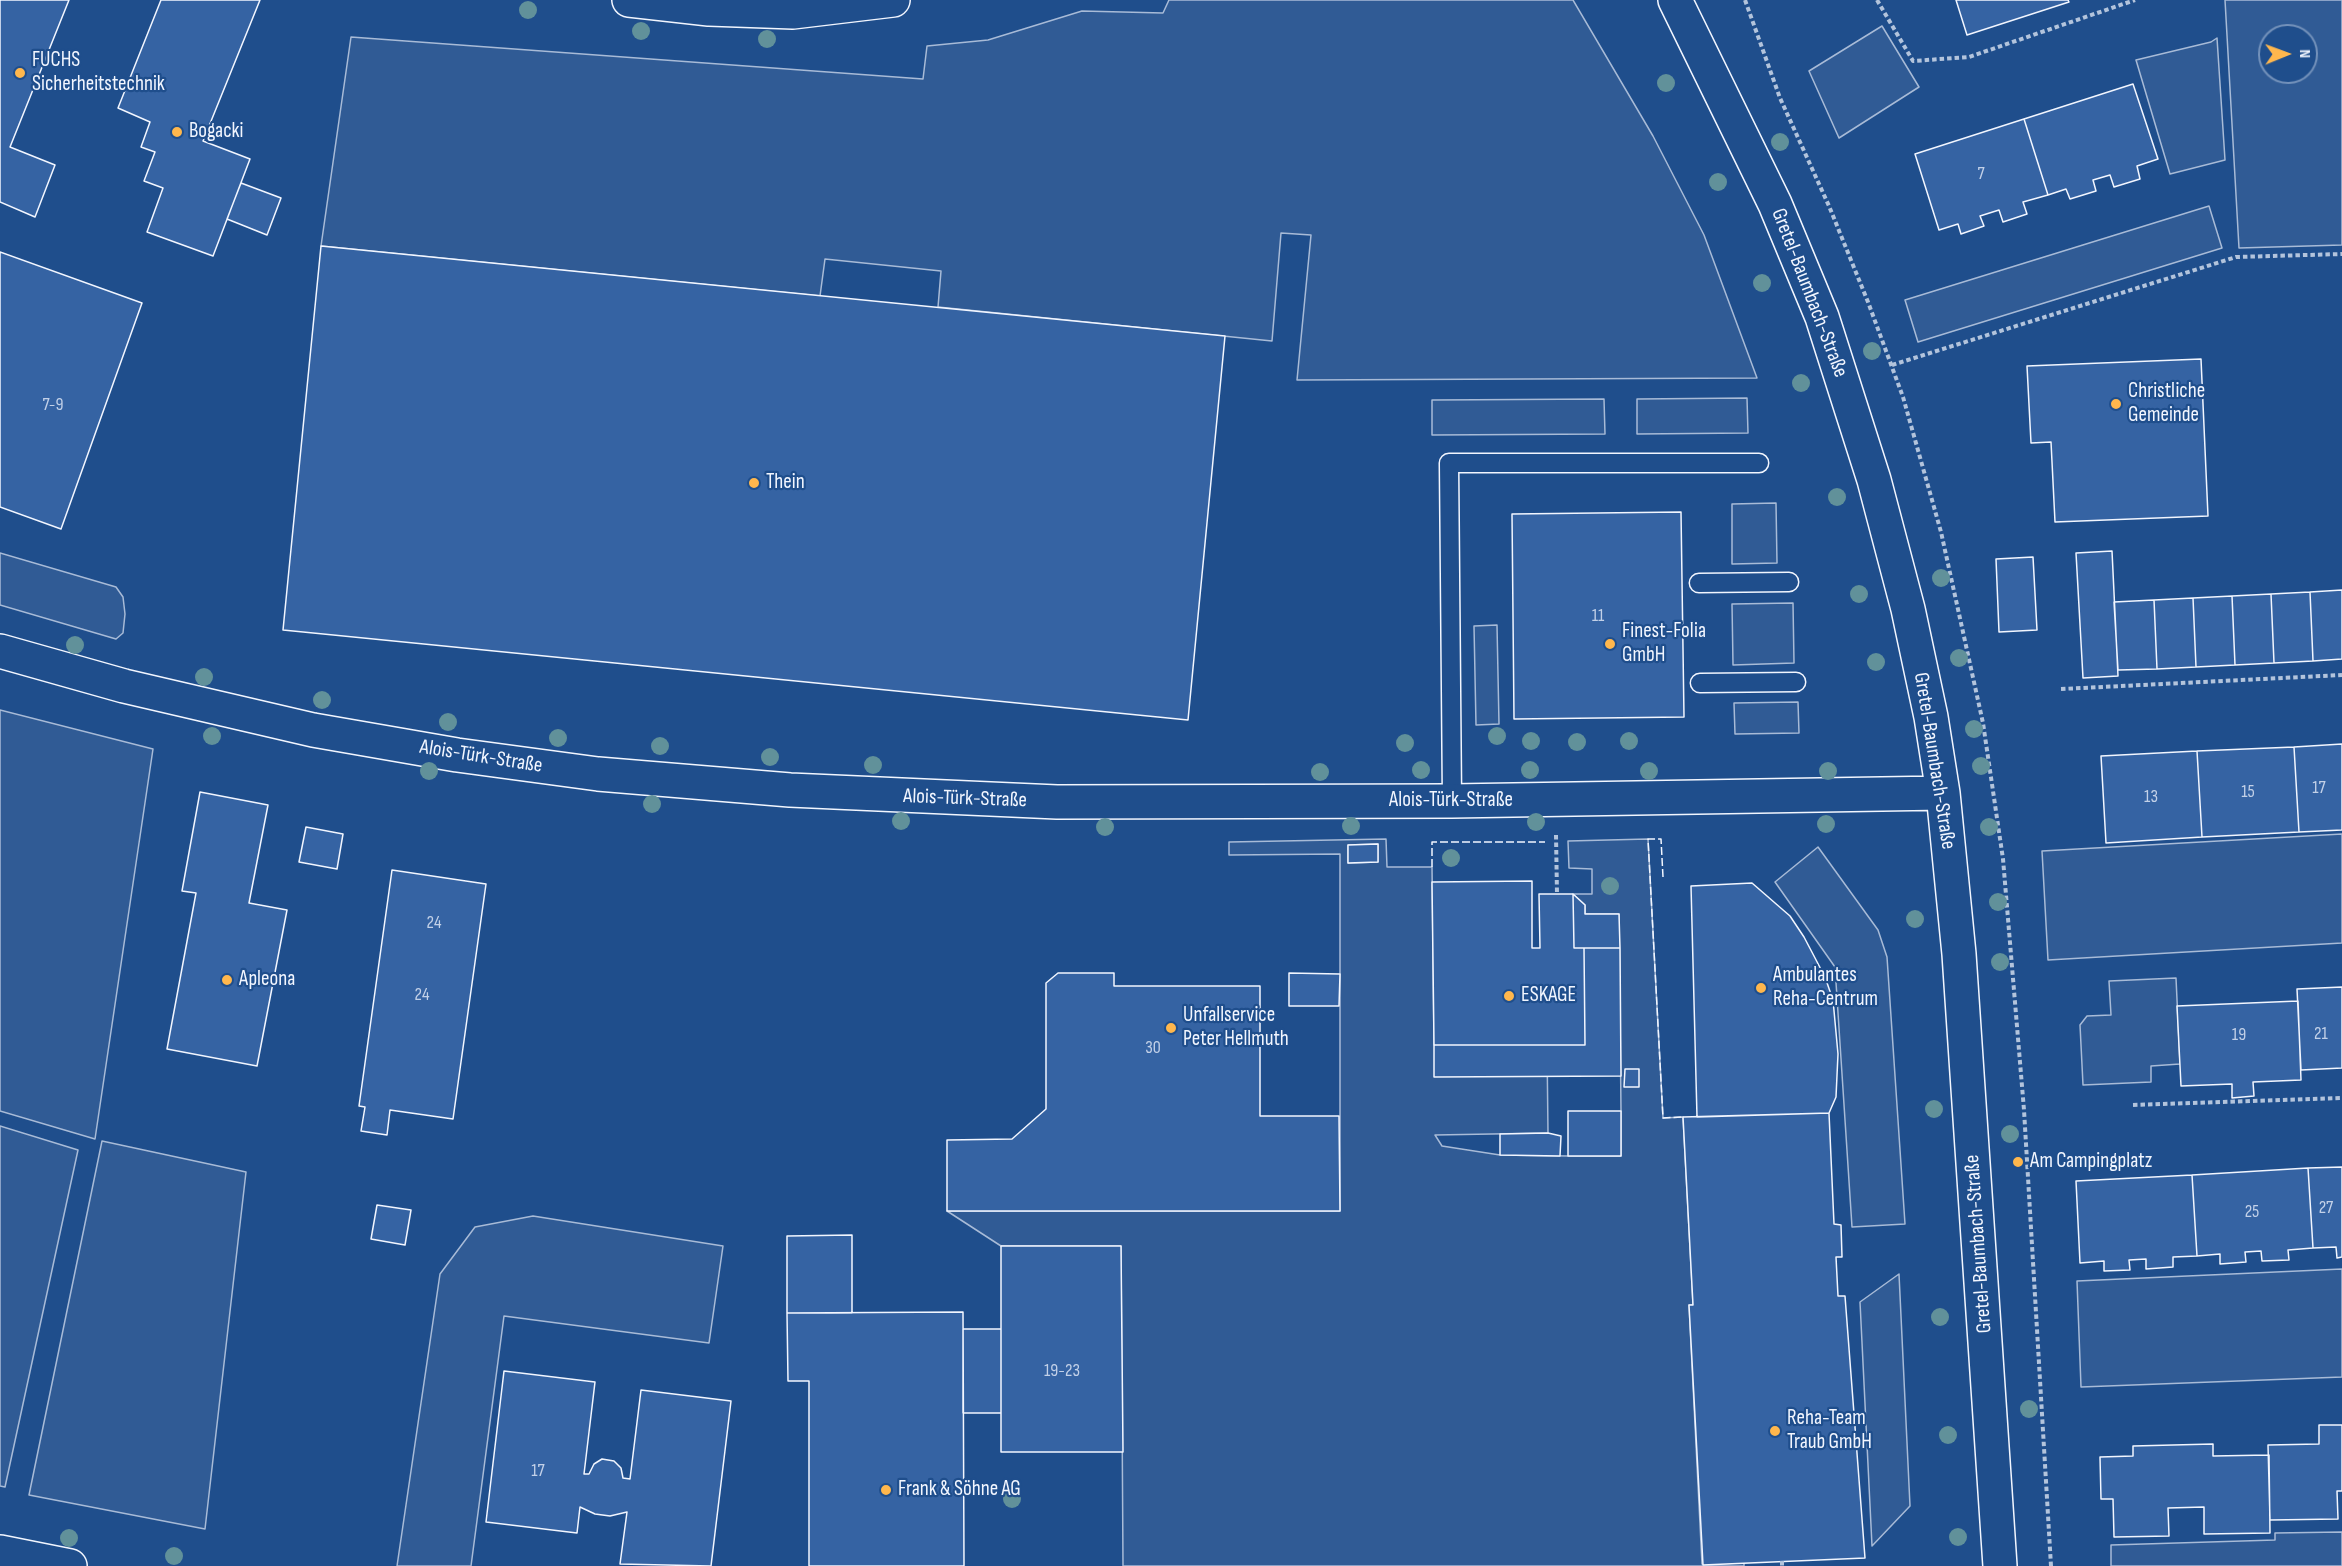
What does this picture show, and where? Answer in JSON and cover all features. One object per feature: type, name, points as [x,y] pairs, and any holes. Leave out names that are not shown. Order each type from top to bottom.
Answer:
[{"type":"street","points":[[629,0],[709,9],[764,5],[793,12],[893,0]]},
{"type":"street","name":"Gretel-Baumbach-Straße","points":[[1675,0],[1775,204],[1822,316],[1875,480],[1908,609],[1931,717],[1943,793],[1959,954],[2000,1566]]},
{"type":"street","name":"Alois-Türk-Straße","points":[[0,651],[124,686],[313,730],[457,755],[598,774],[790,790],[1057,802],[1452,801],[1943,793]]},
{"type":"street","points":[[0,1552],[70,1566]]},
{"type":"lane","points":[[1452,801],[1449,463],[1759,463]]},
{"type":"lane","points":[[1699,583],[1789,582]]},
{"type":"lane","points":[[1700,684],[1797,682]]},
{"type":"path","points":[[1877,0],[1913,61],[1969,57],[2135,0]]},
{"type":"path","points":[[1892,365],[2236,257],[2342,254]]},
{"type":"path","points":[[2061,689],[2342,675]]},
{"type":"path","points":[[1556,835],[1557,894]]},
{"type":"path","points":[[2133,1105],[2342,1098]]},
{"type":"shaded area","points":[[1169,0],[1573,0],[1653,136],[1704,235],[1757,378],[1297,380],[1311,235],[1281,233],[1272,341],[938,307],[941,271],[825,259],[820,296],[321,246],[351,37],[923,79],[927,46],[988,40],[1082,11],[1163,13]]},
{"type":"shaded area","points":[[2225,0],[2342,0],[2342,245],[2239,248]]},
{"type":"shaded area","points":[[1882,26],[1919,87],[1839,138],[1809,71]]},
{"type":"shaded area","points":[[2217,38],[2225,160],[2170,174],[2136,60],[2211,42]]},
{"type":"shaded area","points":[[2209,206],[2222,248],[1918,342],[1905,300]]},
{"type":"shaded area","points":[[1747,398],[1748,433],[1637,434],[1637,399]]},
{"type":"shaded area","points":[[1604,399],[1605,434],[1432,435],[1432,400]]},
{"type":"shaded area","points":[[1776,503],[1777,563],[1732,564],[1732,504]]},
{"type":"shaded area","points":[[0,553],[116,587],[123,597],[125,614],[123,633],[116,639],[0,605]]},
{"type":"shaded area","points":[[1793,603],[1794,663],[1733,665],[1732,604]]},
{"type":"shaded area","points":[[1497,625],[1499,724],[1476,725],[1474,626]]},
{"type":"shaded area","points":[[1798,702],[1799,733],[1735,734],[1734,703]]},
{"type":"shaded area","points":[[0,710],[153,749],[95,1139],[0,1111]]},
{"type":"shaded area","points":[[2342,834],[2342,943],[2048,960],[2042,851]]},
{"type":"shaded area","points":[[1386,839],[1387,867],[1432,867],[1434,1045],[1547,1045],[1548,1133],[1435,1135],[1442,1146],[1500,1155],[1621,1156],[1619,914],[1585,914],[1585,905],[1573,894],[1592,894],[1592,869],[1569,868],[1568,841],[1648,839],[1663,1118],[1683,1117],[1693,1305],[1689,1305],[1702,1564],[1744,1563],[1744,1566],[1123,1566],[1121,1246],[1001,1246],[947,1211],[1340,1211],[1340,854],[1229,855],[1229,842]],"holes":[[[1378,844],[1378,862],[1348,863],[1348,845]]]},
{"type":"shaded area","points":[[1818,847],[1878,930],[1887,957],[1905,1224],[1852,1227],[1835,967],[1775,882]]},
{"type":"shaded area","points":[[2176,978],[2180,1064],[2151,1066],[2151,1082],[2083,1085],[2080,1025],[2087,1016],[2111,1015],[2109,981]]},
{"type":"shaded area","points":[[0,1126],[78,1150],[5,1487],[0,1486]]},
{"type":"shaded area","points":[[102,1141],[246,1172],[205,1529],[29,1495]]},
{"type":"shaded area","points":[[533,1216],[723,1246],[709,1343],[504,1316],[471,1566],[397,1566],[440,1274],[475,1227]]},
{"type":"shaded area","points":[[2342,1269],[2342,1377],[2081,1387],[2077,1281]]},
{"type":"shaded area","points":[[1899,1274],[1910,1506],[1872,1546],[1860,1302]]},
{"type":"shaded area","points":[[2342,1532],[2342,1566],[2111,1566],[2111,1545],[2275,1540],[2275,1533]]},
{"type":"building","name":"FUCHS Sicherheitstechnik","points":[[0,0],[69,0],[10,147],[55,165],[35,217],[0,202]]},
{"type":"building","name":"Bogacki","points":[[161,0],[260,0],[203,141],[250,159],[213,256],[147,232],[163,188],[144,181],[155,152],[141,147],[150,122],[118,108]]},
{"type":"building","points":[[1956,0],[2068,0],[2069,2],[1967,35]]},
{"type":"building","points":[[2133,84],[2158,159],[2137,166],[2140,179],[2114,187],[2110,175],[2093,180],[2096,191],[2070,199],[2066,189],[2048,195],[2024,119]]},
{"type":"building","points":[[2024,119],[2048,195],[2023,202],[2027,214],[2003,222],[1999,210],[1980,216],[1984,226],[1961,234],[1958,224],[1939,230],[1915,154]]},
{"type":"building","points":[[241,183],[281,198],[267,235],[227,219]]},
{"type":"building","name":"Thein","points":[[321,246],[1225,336],[1188,720],[283,630]]},
{"type":"building","points":[[0,252],[142,303],[61,529],[0,507]]},
{"type":"building","name":"Christliche Gemeinde","points":[[2201,359],[2208,516],[2055,522],[2051,442],[2031,443],[2027,366]]},
{"type":"building","points":[[1681,512],[1684,717],[1514,719],[1512,514]]},
{"type":"building","points":[[2112,551],[2118,676],[2083,678],[2076,553]]},
{"type":"building","points":[[2033,557],[2037,630],[1999,632],[1996,559]]},
{"type":"building","points":[[2342,590],[2342,659],[2313,661],[2310,592]]},
{"type":"building","points":[[2310,592],[2313,661],[2274,663],[2271,594]]},
{"type":"building","points":[[2271,594],[2274,663],[2235,665],[2232,596]]},
{"type":"building","points":[[2232,596],[2235,665],[2196,667],[2193,598]]},
{"type":"building","points":[[2193,598],[2196,667],[2157,669],[2154,600]]},
{"type":"building","points":[[2154,600],[2157,669],[2118,670],[2114,602]]},
{"type":"building","points":[[2342,744],[2342,830],[2299,832],[2294,747]]},
{"type":"building","points":[[2294,747],[2299,832],[2202,837],[2197,751]]},
{"type":"building","points":[[2197,751],[2202,837],[2106,843],[2101,756]]},
{"type":"building","name":"Apleona","points":[[200,792],[268,805],[249,903],[287,910],[257,1066],[167,1049],[196,893],[182,891]]},
{"type":"building","points":[[306,827],[343,834],[337,869],[299,862]]},
{"type":"building","points":[[1378,844],[1378,862],[1348,863],[1348,845]]},
{"type":"building","points":[[392,870],[486,884],[453,1119],[390,1110],[387,1135],[361,1131],[365,1107],[359,1106]]},
{"type":"building","name":"ESKAGE","points":[[1532,881],[1532,948],[1540,948],[1539,894],[1573,894],[1574,948],[1584,948],[1585,1045],[1434,1045],[1432,882]]},
{"type":"building","name":"Ambulantes Reha-Centrum","points":[[1752,883],[1790,916],[1825,977],[1833,1000],[1838,1054],[1836,1097],[1829,1113],[1697,1117],[1691,886]]},
{"type":"building","points":[[1573,894],[1585,905],[1585,914],[1619,914],[1620,948],[1574,948]]},
{"type":"building","points":[[1584,948],[1620,948],[1621,1076],[1434,1077],[1434,1045],[1585,1045]]},
{"type":"building","points":[[1058,973],[1114,973],[1114,986],[1260,986],[1260,1116],[1339,1116],[1340,1211],[947,1211],[947,1140],[1012,1139],[1046,1109],[1046,983]]},
{"type":"building","points":[[1289,973],[1340,974],[1339,1006],[1289,1006]]},
{"type":"building","points":[[2342,987],[2342,1068],[2301,1070],[2297,989]]},
{"type":"building","points":[[2298,1001],[2301,1080],[2253,1082],[2254,1096],[2232,1098],[2232,1084],[2181,1086],[2177,1006]]},
{"type":"building","points":[[1625,1069],[1639,1069],[1639,1087],[1624,1087]]},
{"type":"building","points":[[1568,1111],[1621,1111],[1621,1156],[1568,1156]]},
{"type":"building","name":"Reha-Team Traub GmbH","points":[[1829,1113],[1834,1224],[1841,1225],[1842,1257],[1836,1257],[1838,1296],[1845,1296],[1865,1558],[1703,1565],[1689,1305],[1693,1305],[1683,1117]]},
{"type":"building","points":[[1548,1133],[1561,1136],[1560,1156],[1500,1155],[1500,1134]]},
{"type":"building","points":[[2342,1167],[2342,1257],[2337,1258],[2336,1247],[2313,1248],[2308,1168]]},
{"type":"building","points":[[2308,1168],[2313,1248],[2288,1250],[2289,1260],[2262,1261],[2261,1251],[2245,1252],[2246,1262],[2220,1264],[2220,1254],[2197,1256],[2192,1175]]},
{"type":"building","points":[[2192,1175],[2197,1256],[2173,1257],[2173,1267],[2146,1269],[2146,1259],[2129,1260],[2130,1270],[2104,1271],[2104,1261],[2080,1263],[2076,1181]]},
{"type":"building","points":[[377,1205],[411,1210],[405,1245],[371,1239]]},
{"type":"building","points":[[852,1235],[852,1313],[787,1313],[787,1236]]},
{"type":"building","name":"Frank & Söhne AG","points":[[1001,1246],[1121,1246],[1123,1452],[1001,1452]]},
{"type":"building","name":"Frank & Söhne AG","points":[[963,1312],[964,1566],[809,1566],[809,1381],[788,1381],[787,1313]]},
{"type":"building","points":[[963,1329],[1001,1329],[1001,1413],[963,1413]]},
{"type":"building","points":[[504,1371],[595,1382],[584,1474],[589,1474],[594,1464],[602,1459],[614,1461],[621,1468],[623,1478],[630,1479],[641,1390],[731,1401],[711,1566],[620,1564],[627,1512],[610,1516],[595,1514],[580,1507],[577,1533],[486,1522]]},
{"type":"building","points":[[2319,1425],[2342,1425],[2342,1491],[2337,1491],[2338,1519],[2270,1520],[2268,1445],[2319,1444]]},
{"type":"building","points":[[2213,1444],[2213,1456],[2269,1455],[2270,1533],[2204,1534],[2204,1507],[2168,1508],[2169,1536],[2114,1537],[2113,1499],[2101,1499],[2100,1457],[2133,1456],[2133,1446]]},
{"type":"fence","points":[[1663,877],[1661,839],[1648,839],[1663,1118],[1683,1117]]},
{"type":"fence","points":[[1432,867],[1432,842],[1545,842]]},
{"type":"place","name":"FUCHS Sicherheitstechnik","points":[[20,73]]},
{"type":"place","name":"Bogacki","points":[[177,132]]},
{"type":"place","name":"Christliche Gemeinde","points":[[2116,404]]},
{"type":"place","name":"Thein","points":[[754,483]]},
{"type":"place","name":"Finest-Folia GmbH","points":[[1610,644]]},
{"type":"place","name":"Apleona","points":[[227,980]]},
{"type":"place","name":"Ambulantes Reha-Centrum","points":[[1761,988]]},
{"type":"place","name":"ESKAGE","points":[[1509,996]]},
{"type":"place","name":"Unfallservice Peter Hellmuth","points":[[1171,1028]]},
{"type":"place","name":"Am Campingplatz","points":[[2018,1162]]},
{"type":"place","name":"Reha-Team Traub GmbH","points":[[1775,1431]]},
{"type":"place","name":"Frank & Söhne AG","points":[[886,1490]]}]
